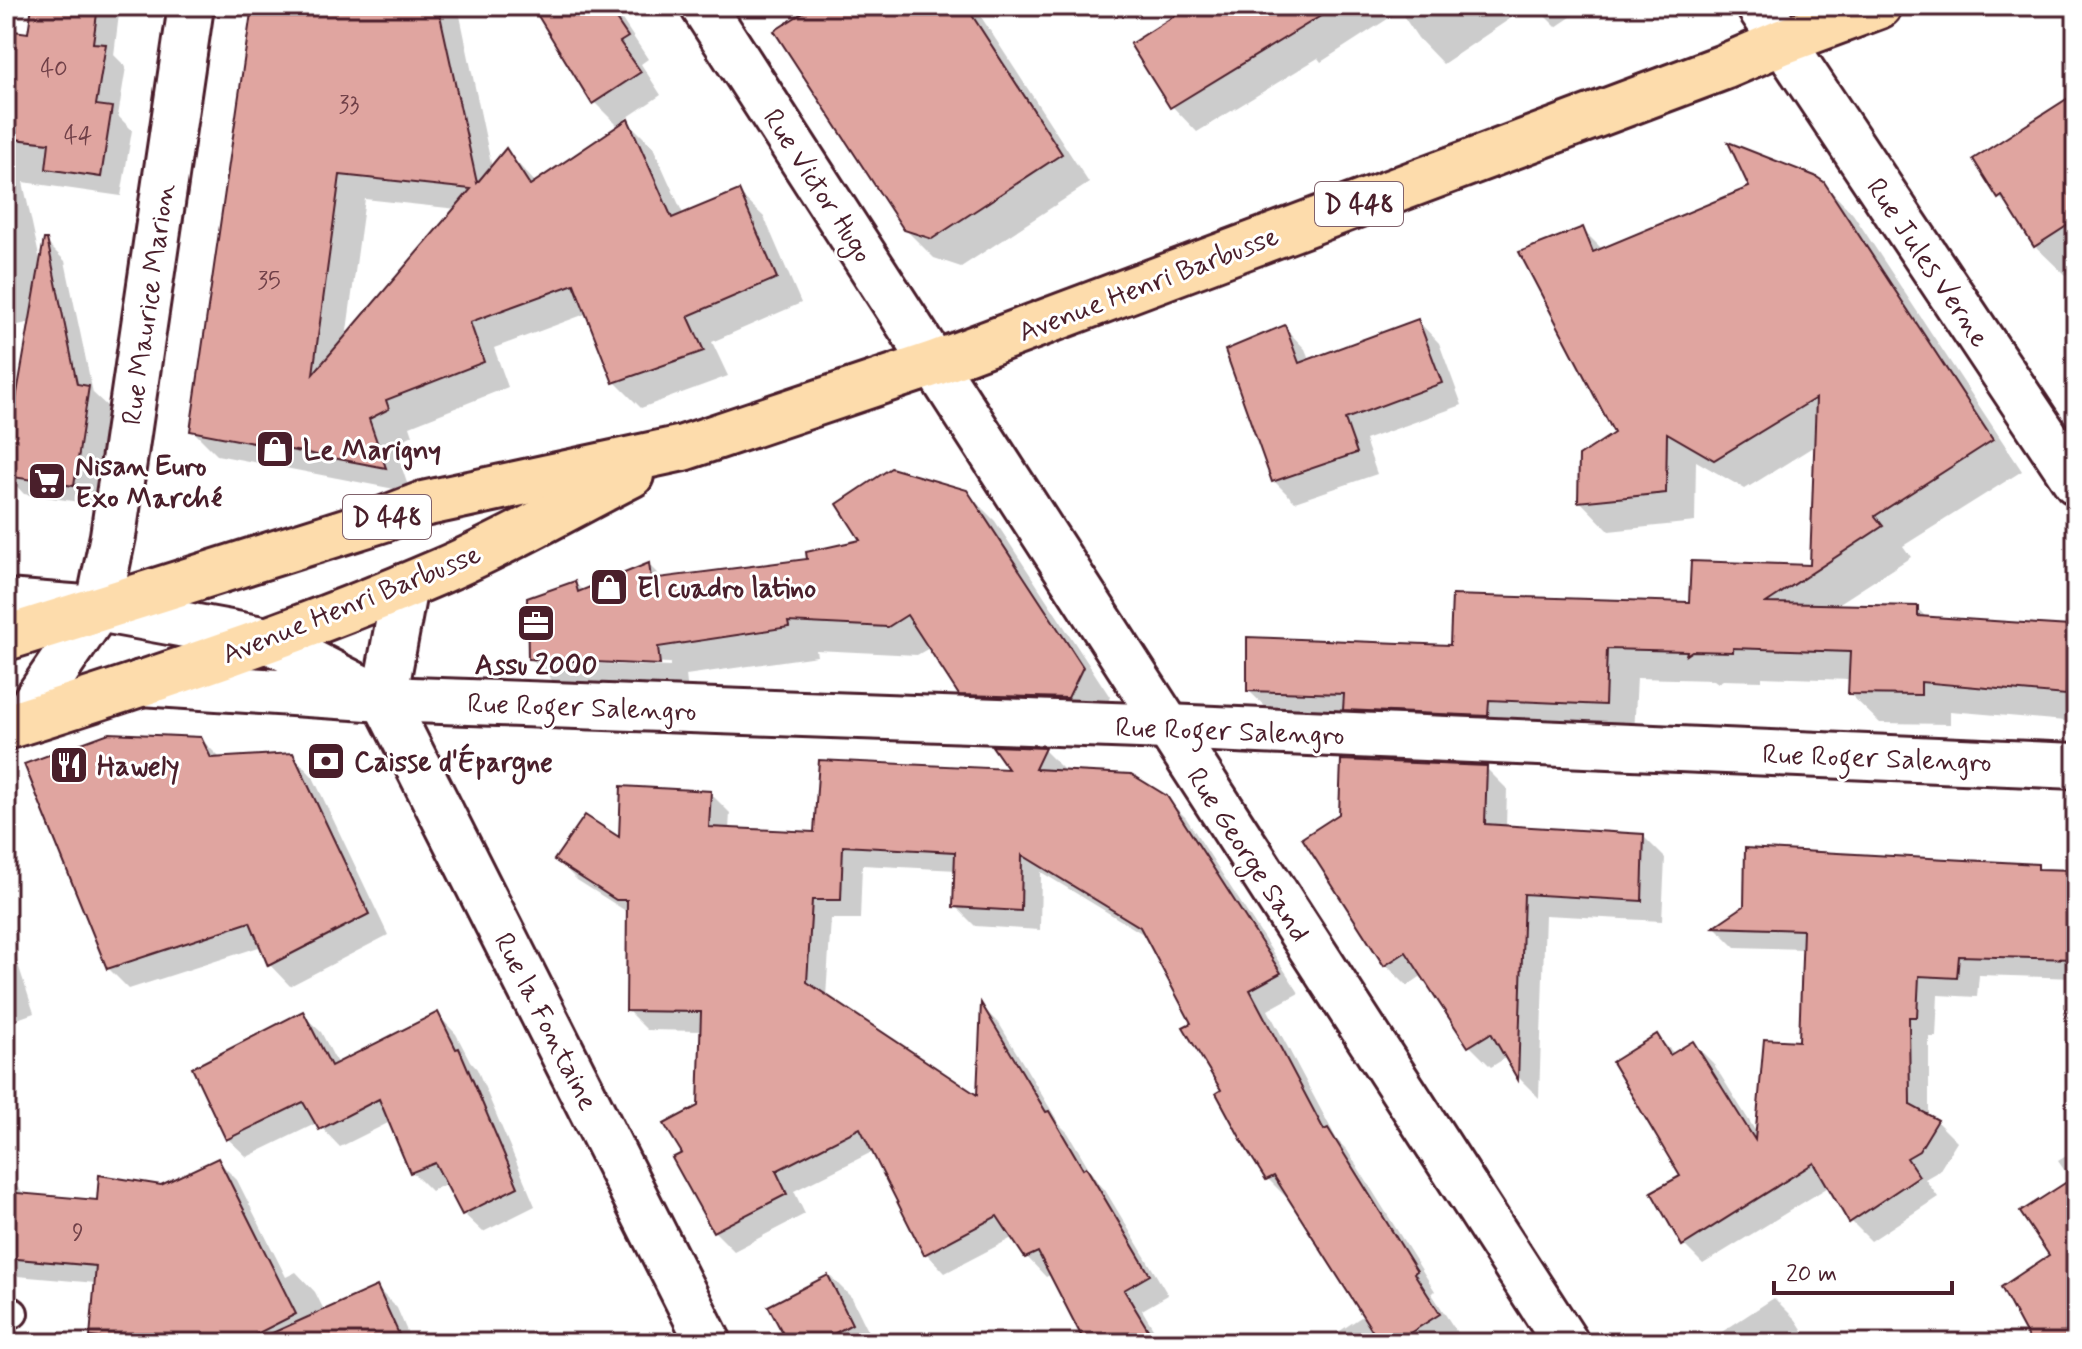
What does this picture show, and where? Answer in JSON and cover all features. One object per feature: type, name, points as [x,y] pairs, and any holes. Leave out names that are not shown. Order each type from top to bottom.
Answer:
[{"type":"main road","name":"Avenue Henri Barbusse","points":[[8,609],[98,609],[423,504],[683,448],[936,363],[1724,67],[1771,24],[1879,6]]},
{"type":"main road","name":"Avenue Henri Barbusse","points":[[11,722],[268,640],[405,586],[444,570],[683,448]]},
{"type":"street","name":"Rue Maurice Marion","points":[[11,722],[98,609],[113,536],[191,6]]},
{"type":"street","name":"Rue Victor Hugo","points":[[703,6],[936,363]]},
{"type":"street","name":"Rue Jules Verne","points":[[1771,24],[2076,482]]},
{"type":"street","name":"Rue George Sand","points":[[936,363],[1167,727],[1566,1343]]},
{"type":"street","points":[[384,699],[405,586]]},
{"type":"street","name":"Rue Roger Salengro","points":[[98,609],[268,640],[384,699]]},
{"type":"street","name":"Rue Roger Salengro","points":[[141,683],[384,699],[1167,727],[2076,766]]},
{"type":"street","name":"Rue la Fontaine","points":[[384,699],[709,1343]]},
{"type":"building","points":[[32,6],[98,6],[93,43],[106,44],[96,105],[112,107],[101,177],[46,169],[49,143],[6,138],[6,30],[28,33]]},
{"type":"building","points":[[252,6],[438,6],[477,183],[506,148],[530,185],[628,119],[672,218],[739,190],[777,278],[688,316],[704,351],[613,383],[574,284],[470,322],[484,362],[386,400],[389,409],[369,419],[386,468],[190,431]],"holes":[[[340,175],[471,189],[313,374]]]},
{"type":"building","points":[[532,6],[607,6],[628,37],[620,42],[641,72],[592,104]]},
{"type":"building","points":[[813,6],[966,6],[1062,154],[932,239],[904,230],[774,31]]},
{"type":"building","points":[[1190,6],[1337,6],[1170,108],[1130,44]]},
{"type":"building","points":[[2076,93],[2076,220],[2034,247],[2002,196],[1998,199],[1973,159]]},
{"type":"building","points":[[1728,142],[1824,182],[1993,440],[1875,516],[1883,526],[1766,603],[1918,606],[1918,616],[2070,626],[2066,695],[1921,682],[1921,695],[1848,694],[1850,652],[1733,648],[1733,652],[1692,651],[1686,655],[1687,651],[1607,649],[1605,705],[1489,700],[1488,716],[1343,710],[1344,694],[1247,691],[1247,637],[1450,645],[1452,595],[1689,602],[1691,561],[1810,565],[1816,398],[1714,460],[1667,433],[1666,493],[1578,502],[1579,456],[1614,433],[1519,252],[1583,227],[1593,252],[1749,187]]},
{"type":"building","points":[[44,239],[47,239],[77,384],[89,386],[74,486],[6,476],[6,456]]},
{"type":"building","points":[[1418,319],[1442,383],[1345,419],[1357,453],[1272,482],[1225,350],[1285,325],[1299,363]]},
{"type":"building","points":[[891,468],[967,490],[1083,667],[1068,698],[959,695],[907,615],[888,627],[788,622],[789,627],[658,647],[660,665],[528,659],[527,598],[575,581],[578,592],[649,563],[651,579],[807,559],[806,552],[860,540],[837,504]]},
{"type":"building","points":[[109,733],[201,737],[211,758],[293,753],[369,914],[268,966],[250,922],[107,969],[24,764]]},
{"type":"building","points":[[992,746],[1045,748],[1035,769],[1131,774],[1167,796],[1281,973],[1250,990],[1324,1130],[1328,1128],[1417,1271],[1414,1273],[1440,1314],[1394,1343],[1380,1343],[1274,1176],[1266,1180],[1244,1145],[1216,1093],[1221,1090],[1183,1027],[1191,1023],[1140,927],[1022,855],[1021,911],[953,907],[955,852],[843,846],[841,900],[812,900],[807,982],[977,1095],[981,1003],[1046,1112],[1049,1111],[1083,1169],[1086,1167],[1150,1275],[1124,1290],[1156,1343],[1085,1343],[1038,1252],[1025,1258],[997,1216],[924,1255],[860,1128],[776,1171],[787,1194],[713,1232],[672,1158],[682,1153],[664,1124],[698,1106],[701,1012],[626,1011],[627,900],[616,900],[554,860],[585,815],[619,837],[621,786],[711,791],[709,827],[814,832],[819,760],[1008,769]]},
{"type":"building","points":[[1341,760],[1487,766],[1485,824],[1644,834],[1642,901],[1524,894],[1518,1080],[1491,1033],[1468,1047],[1406,952],[1384,966],[1302,838],[1339,814]]},
{"type":"building","points":[[1745,848],[2038,864],[2038,869],[2076,870],[2076,959],[1959,956],[1957,978],[1919,976],[1917,1017],[1909,1017],[1910,1105],[1938,1120],[1919,1151],[1907,1158],[1919,1176],[1849,1223],[1814,1163],[1682,1246],[1651,1192],[1680,1176],[1612,1062],[1657,1034],[1670,1055],[1693,1041],[1755,1140],[1764,1039],[1799,1041],[1803,930],[1713,927],[1744,906]]},
{"type":"building","points":[[303,1011],[331,1066],[438,1012],[456,1049],[459,1048],[518,1187],[462,1215],[435,1163],[410,1173],[379,1099],[319,1130],[303,1102],[226,1140],[192,1068]]},
{"type":"building","points":[[218,1158],[296,1314],[239,1343],[148,1343],[90,1337],[96,1266],[6,1258],[6,1192],[97,1200],[99,1175],[161,1185]]},
{"type":"building","points":[[2076,1176],[2076,1343],[2031,1343],[2001,1287],[2049,1255],[2020,1212]]},
{"type":"building","points":[[828,1275],[852,1324],[817,1343],[788,1343],[768,1306]]},
{"type":"building","points":[[377,1286],[403,1343],[250,1343]]},
{"type":"place","name":"Le Marigny","points":[[275,449]]},
{"type":"place","name":"Nisan Euro Exo Marché","points":[[47,481]]},
{"type":"place","name":"El cuadro latino","points":[[609,587]]},
{"type":"place","name":"Assu 2000","points":[[536,623]]},
{"type":"place","name":"Caisse d'Épargne","points":[[326,761]]},
{"type":"place","name":"Hawely","points":[[69,765]]}]
